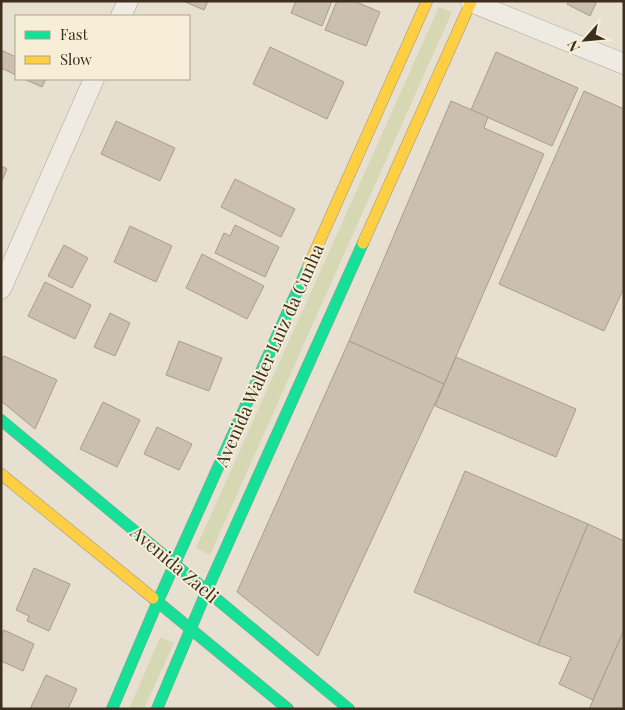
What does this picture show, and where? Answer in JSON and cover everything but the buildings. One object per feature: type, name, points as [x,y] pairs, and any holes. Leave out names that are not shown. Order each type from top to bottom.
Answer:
[{"type":"street","points":[[121,15],[128,1]]},
{"type":"street","name":"Avenida Walter Luiz da Cunha","points":[[112,709],[158,601],[427,1]]},
{"type":"street","points":[[157,709],[190,628],[470,2],[624,64]]},
{"type":"street","points":[[1,289],[94,80]]},
{"type":"street","name":"Avenida Zaeli","points":[[1,420],[349,709]]},
{"type":"street","points":[[1,474],[288,709]]},
{"type":"green space","points":[[439,7],[452,12],[210,555],[196,548]]},
{"type":"green space","points":[[160,637],[174,643],[144,709],[129,709]]},
{"type":"traffic: fast","points":[[157,709],[207,590],[363,243]]},
{"type":"traffic: fast","points":[[112,709],[158,601],[308,267]]},
{"type":"traffic: fast","points":[[1,420],[349,709]]},
{"type":"traffic: fast","points":[[153,598],[288,709]]},
{"type":"traffic: slow","points":[[308,267],[427,1]]},
{"type":"traffic: slow","points":[[363,243],[471,2],[469,1]]},
{"type":"traffic: slow","points":[[1,474],[153,598]]}]
